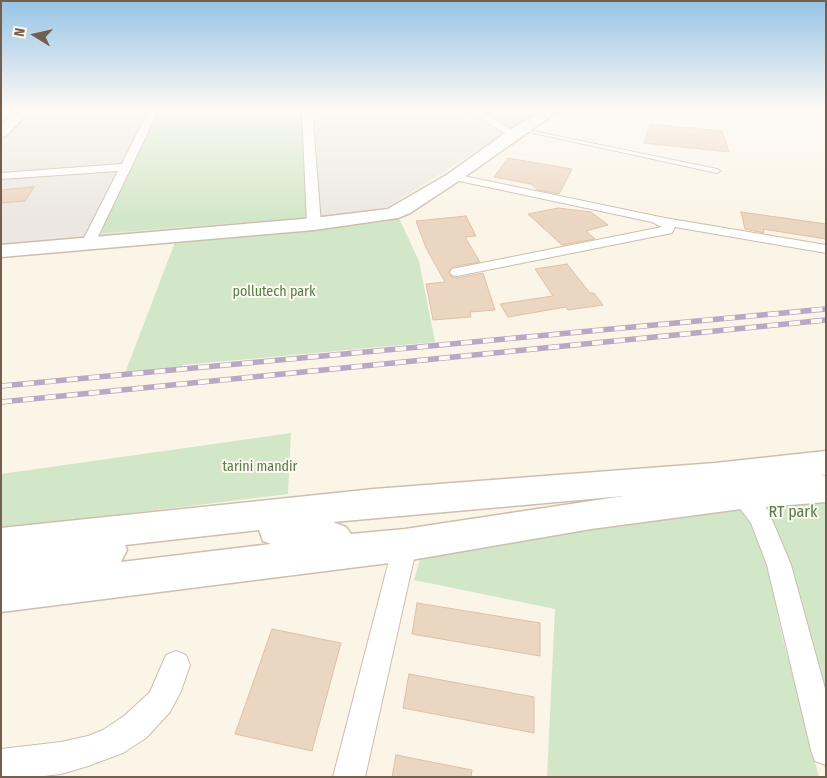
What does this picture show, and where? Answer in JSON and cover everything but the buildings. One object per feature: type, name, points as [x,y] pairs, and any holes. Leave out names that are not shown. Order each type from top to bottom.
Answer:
[{"type":"street","points":[[88,244],[136,145]]},
{"type":"street","points":[[309,145],[314,224]]},
{"type":"street","points":[[1,251],[314,224],[392,214],[404,209],[454,177],[498,145]]},
{"type":"street","points":[[1,176],[126,166]]},
{"type":"street","points":[[454,177],[666,222],[826,249]]},
{"type":"street","points":[[457,272],[652,233],[670,228],[670,225],[666,222]]},
{"type":"street","points":[[1,544],[343,506],[715,476],[826,463]]},
{"type":"street","points":[[1,594],[404,545],[591,515],[740,495],[826,489]]},
{"type":"street","points":[[740,495],[760,517],[779,565],[826,750]]},
{"type":"street","points":[[1,564],[298,527],[343,506]]},
{"type":"street","points":[[298,527],[326,533],[334,538],[344,551]]},
{"type":"street","points":[[350,777],[404,545]]},
{"type":"street","points":[[1,765],[61,758],[112,742],[135,727],[160,702],[167,691],[176,665]]},
{"type":"lane","points":[[585,145],[717,171]]},
{"type":"shaded area","points":[[1,145],[486,145],[388,207],[341,215],[1,245]]},
{"type":"green space","points":[[137,145],[308,145],[313,217],[93,234]]},
{"type":"green space","name":"pollutech park","points":[[397,214],[419,261],[435,342],[183,365],[182,368],[125,373],[177,237]]},
{"type":"green space","name":"tarini mandir","points":[[291,433],[288,494],[1,529],[1,474]]},
{"type":"green space","name":"RT park","points":[[826,477],[826,774],[780,565],[757,514],[782,635],[819,777],[547,777],[555,609],[414,580],[421,556]]},
{"type":"railway","points":[[1,386],[826,309]]},
{"type":"railway","points":[[1,402],[826,320]]}]
